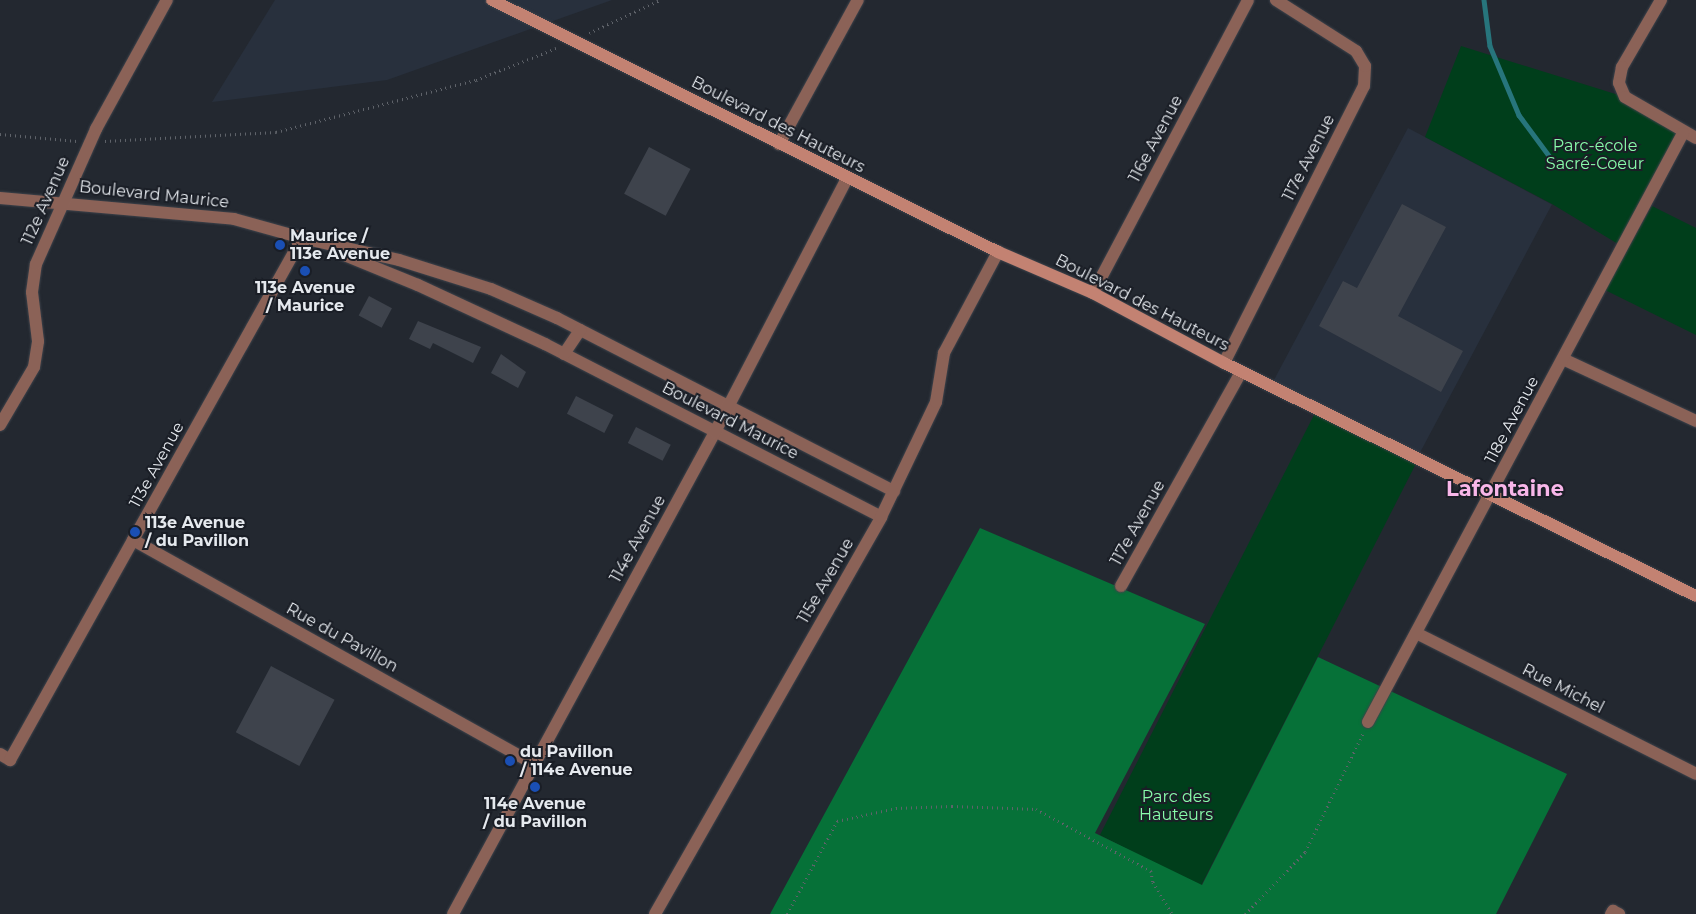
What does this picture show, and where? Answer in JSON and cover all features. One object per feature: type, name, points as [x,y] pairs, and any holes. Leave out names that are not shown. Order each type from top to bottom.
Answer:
[{"type":"main road","name":"Boulevard des Hauteurs","points":[[492,0],[576,39],[779,144],[998,252],[1093,293],[1224,364],[1696,596]]},
{"type":"street","name":"112e Avenue","points":[[0,425],[34,367],[38,340],[32,292],[36,264],[61,202],[167,0]]},
{"type":"street","points":[[779,144],[858,0]]},
{"type":"street","name":"116e Avenue","points":[[1093,293],[1248,0]]},
{"type":"street","name":"117e Avenue","points":[[1224,364],[1364,86],[1365,66],[1356,52],[1276,0]]},
{"type":"street","points":[[1661,0],[1622,67],[1619,83],[1625,98],[1683,133],[1696,138]]},
{"type":"street","name":"118e Avenue","points":[[1368,722],[1683,133]]},
{"type":"street","name":"114e Avenue","points":[[453,914],[729,406],[847,178]]},
{"type":"street","name":"Boulevard Maurice","points":[[0,198],[234,219],[302,238],[399,260],[491,289],[580,330],[894,491]]},
{"type":"street","name":"Boulevard Maurice","points":[[302,238],[418,284],[564,354],[881,517]]},
{"type":"street","name":"113e Avenue","points":[[5,757],[134,540],[302,238]]},
{"type":"street","name":"115e Avenue","points":[[655,914],[881,517],[936,402],[944,353],[998,252]]},
{"type":"street","points":[[564,354],[580,330]]},
{"type":"street","points":[[1563,359],[1696,421]]},
{"type":"street","name":"117e Avenue","points":[[1121,586],[1241,372]]},
{"type":"street","name":"Rue du Pavillon","points":[[134,540],[534,764]]},
{"type":"street","name":"Rue Michel","points":[[1416,633],[1696,774]]},
{"type":"path","points":[[589,33],[660,0]]},
{"type":"path","points":[[0,134],[91,142],[276,132],[476,80],[564,44]]},
{"type":"path","points":[[1245,914],[1305,852],[1368,722]]},
{"type":"path","points":[[788,914],[837,821],[896,808],[952,806],[1036,809],[1151,871],[1153,882],[1172,914]]},
{"type":"shaded area","points":[[275,0],[612,0],[387,80],[212,102]]},
{"type":"shaded area","points":[[1408,128],[1552,205],[1415,462],[1271,386]]},
{"type":"green space","name":"Parc-école Sacré-Coeur","points":[[1461,46],[1625,97],[1683,133],[1623,247],[1552,204],[1425,137]]},
{"type":"green space","points":[[1652,206],[1696,228],[1696,335],[1605,290]]},
{"type":"green space","name":"Parc des Hauteurs","points":[[1316,411],[1417,462],[1201,886],[1100,835]]},
{"type":"green space","points":[[980,528],[1205,624],[1095,833],[1202,885],[1318,657],[1567,774],[1496,914],[770,914]]},
{"type":"building","points":[[649,147],[690,169],[666,216],[624,194]]},
{"type":"building","points":[[1402,204],[1446,227],[1398,316],[1463,351],[1441,392],[1319,326],[1343,281],[1357,288]]},
{"type":"building","points":[[369,296],[392,308],[382,328],[359,315]]},
{"type":"building","points":[[418,321],[481,347],[473,363],[433,343],[430,349],[409,339]]},
{"type":"building","points":[[501,354],[526,372],[518,388],[491,373]]},
{"type":"building","points":[[576,396],[613,415],[604,433],[567,414]]},
{"type":"building","points":[[636,427],[671,445],[663,461],[628,443]]},
{"type":"building","points":[[271,666],[335,700],[299,766],[236,732]]},
{"type":"waterway","points":[[1484,0],[1490,46],[1519,115],[1556,165]]},
{"type":"place","name":"Maurice / 113e Avenue","points":[[280,245]]},
{"type":"place","name":"113e Avenue / Maurice","points":[[305,271]]},
{"type":"place","name":"113e Avenue / du Pavillon","points":[[135,532]]},
{"type":"place","name":"du Pavillon / 114e Avenue","points":[[510,761]]},
{"type":"place","name":"114e Avenue / du Pavillon","points":[[535,787]]},
{"type":"district","name":"Lafontaine","points":[[1505,489]]}]
